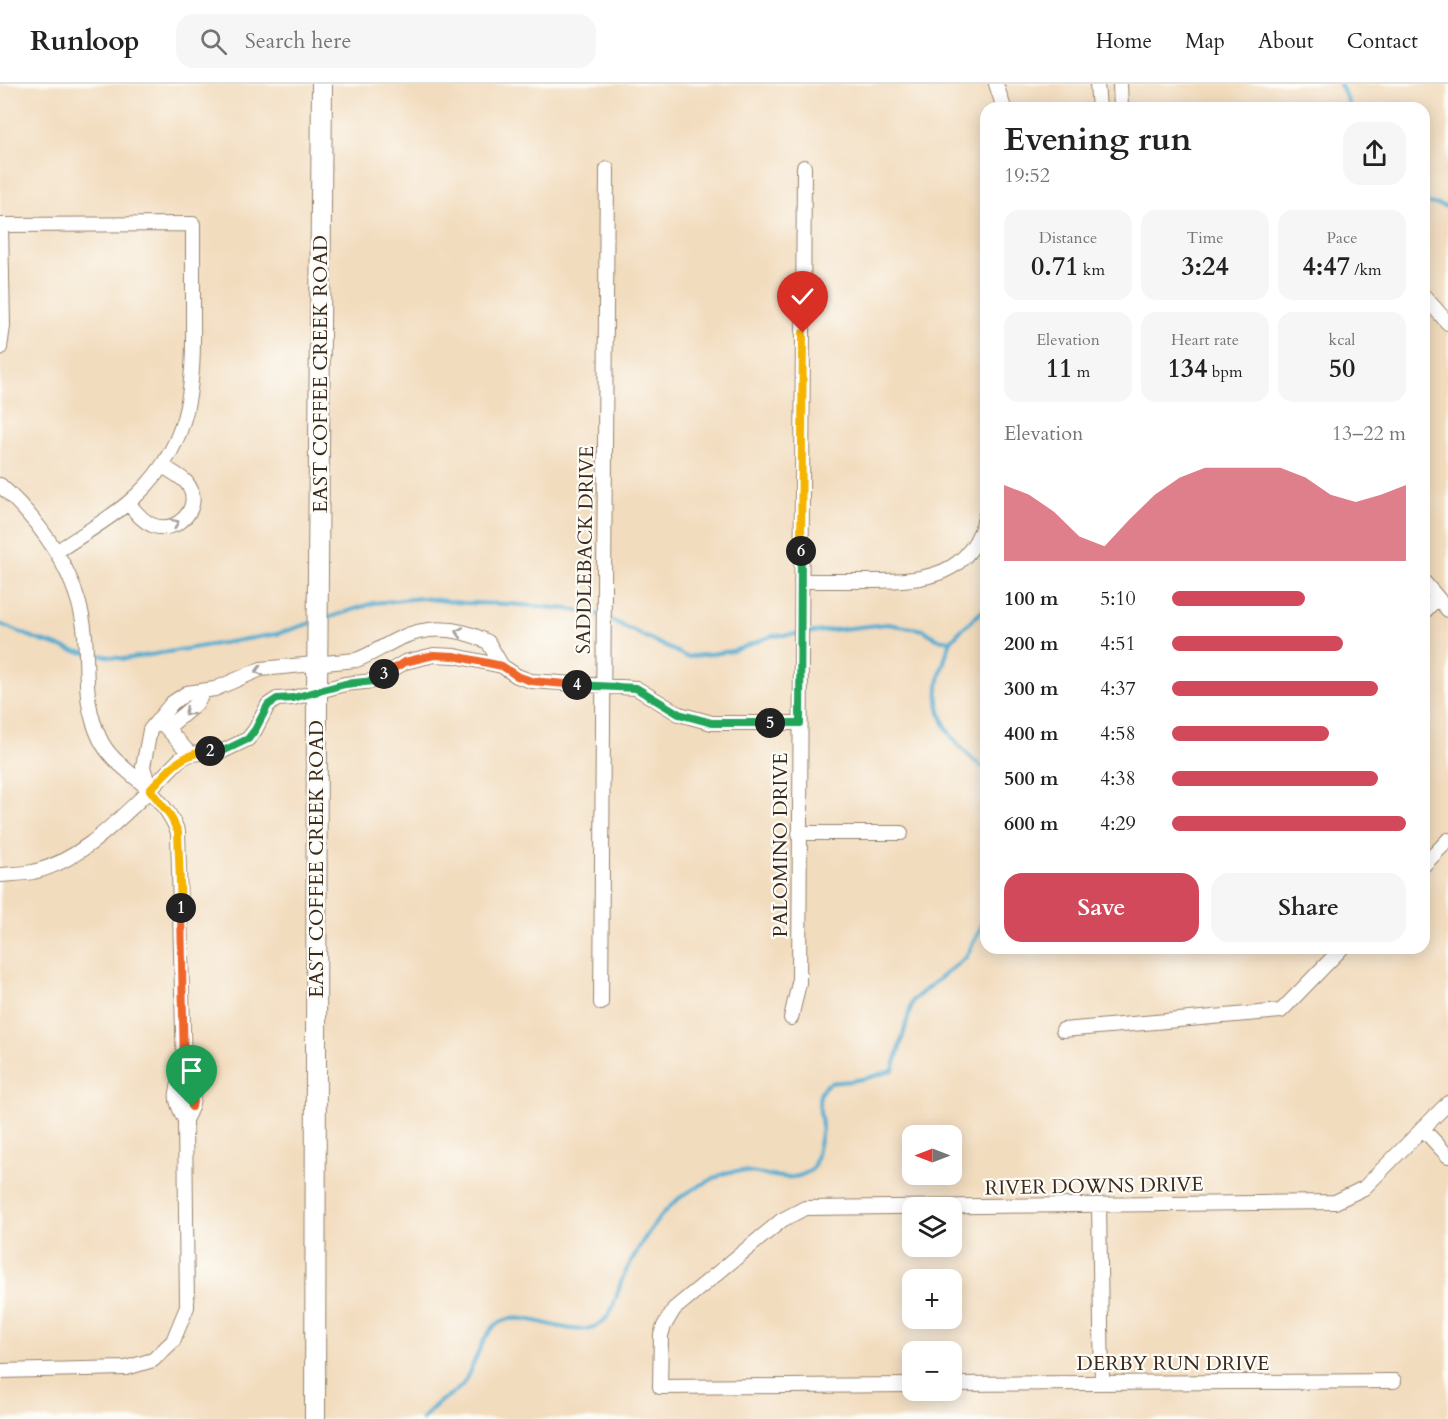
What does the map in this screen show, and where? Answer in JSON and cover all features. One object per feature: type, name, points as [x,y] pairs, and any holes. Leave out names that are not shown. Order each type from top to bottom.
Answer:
[{"type":"street","name":"EAST COFFEE CREEK ROAD","points":[[315,1419],[317,664],[322,84]]},
{"type":"street","points":[[996,84],[1002,102]]},
{"type":"street","points":[[1098,84],[1099,102]]},
{"type":"street","points":[[1119,84],[1120,102]]},
{"type":"street","name":"PALOMINO DRIVE","points":[[791,1017],[800,983],[804,167]]},
{"type":"street","name":"SADDLEBACK DRIVE","points":[[601,1003],[607,169]]},
{"type":"street","points":[[0,348],[3,326],[1,225],[193,224],[193,379],[186,414],[163,466],[128,503],[56,552]]},
{"type":"street","points":[[1430,303],[1448,323]]},
{"type":"street","points":[[128,503],[144,521],[153,526],[164,528],[182,522],[192,505],[191,493],[187,483],[163,466]]},
{"type":"street","points":[[0,485],[15,498],[56,552],[71,578],[82,616],[85,637],[88,703],[93,722],[105,749],[122,768],[150,790],[170,815],[178,832],[184,1072],[194,1097],[185,1120],[187,1307],[173,1341],[153,1360],[126,1368],[0,1371]]},
{"type":"street","points":[[801,581],[903,581],[933,576],[954,566],[971,550],[980,531]]},
{"type":"street","points":[[1430,589],[1448,610]]},
{"type":"street","points":[[1430,606],[1437,598]]},
{"type":"street","points":[[150,790],[143,767],[150,730],[163,724],[172,703],[188,693],[232,683],[261,669],[362,658],[418,631],[440,629],[460,631],[488,642],[502,666]]},
{"type":"street","points":[[0,875],[32,872],[69,858],[90,844],[150,790],[180,759],[190,754],[223,751],[248,739],[268,705],[277,699],[345,684],[374,681],[405,662],[434,655],[454,656],[502,666],[517,676],[531,681],[636,688],[679,714],[712,723],[800,723]]},
{"type":"street","points":[[163,724],[190,754]]},
{"type":"street","points":[[800,832],[901,833]]},
{"type":"street","points":[[1430,859],[1448,840]]},
{"type":"street","points":[[1063,1030],[1281,1011],[1336,954]]},
{"type":"street","name":"RIVER DOWNS DRIVE","points":[[902,1385],[660,1387],[661,1335],[674,1309],[782,1220],[806,1208],[1335,1202],[1364,1188],[1448,1102]]},
{"type":"street","points":[[1422,1128],[1448,1156]]},
{"type":"street","points":[[1099,1206],[1102,1383]]},
{"type":"street","name":"DERBY RUN DRIVE","points":[[962,1384],[1394,1381]]},
{"type":"waterway","points":[[1340,84],[1348,102]]},
{"type":"waterway","points":[[1430,203],[1448,207]]},
{"type":"waterway","points":[[324,619],[374,603],[421,598],[463,603],[568,609],[601,615]]},
{"type":"waterway","points":[[980,613],[951,642],[939,679],[938,695],[939,710],[951,736],[980,765]]},
{"type":"waterway","points":[[607,618],[687,657],[733,651],[772,636],[798,634]]},
{"type":"waterway","points":[[0,624],[74,651],[125,659],[277,634],[311,623]]},
{"type":"waterway","points":[[805,633],[887,624],[924,630],[937,639],[951,641]]},
{"type":"waterway","points":[[422,1419],[463,1384],[485,1339],[497,1324],[505,1320],[516,1319],[565,1328],[588,1329],[604,1321],[609,1315],[625,1273],[648,1234],[661,1215],[687,1193],[731,1172],[742,1171],[796,1177],[812,1169],[822,1128],[819,1099],[823,1089],[832,1083],[861,1079],[893,1070],[913,1000],[966,957],[980,930]]},
{"type":"route","points":[[192,1107],[194,1097],[184,1072],[180,847],[174,822],[150,790],[180,759],[190,754],[223,751],[248,739],[268,705],[277,699],[293,698],[345,684],[374,681],[405,662],[434,655],[454,656],[502,666],[517,676],[547,684],[636,688],[679,714],[695,720],[712,723],[800,723],[803,333]]}]
